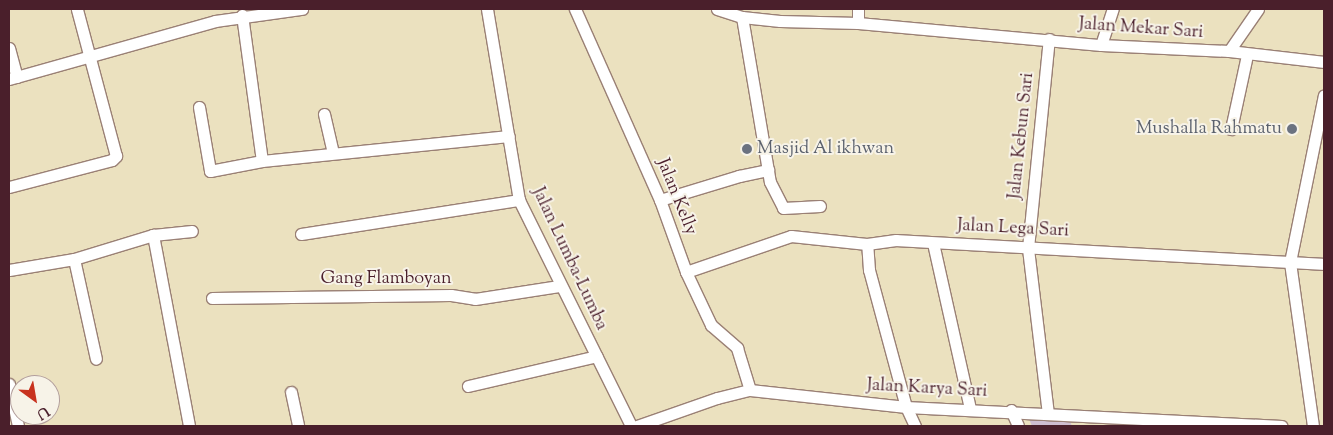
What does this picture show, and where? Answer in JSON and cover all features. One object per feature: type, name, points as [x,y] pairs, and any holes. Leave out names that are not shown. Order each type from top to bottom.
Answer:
[{"type":"street","points":[[9,187],[112,160],[116,156],[77,9]]},
{"type":"street","points":[[9,48],[13,78],[88,55],[242,15],[302,9]]},
{"type":"street","name":"Jalan Lumba-Lumba","points":[[487,9],[519,200],[559,286],[597,356],[631,426]]},
{"type":"street","name":"Jalan Kelly","points":[[575,9],[660,200],[686,272],[710,325],[737,348],[750,390]]},
{"type":"street","name":"Jalan Mekar Sari","points":[[717,9],[742,17],[858,23],[1101,45],[1229,52],[1324,62]]},
{"type":"street","points":[[858,9],[858,23]]},
{"type":"street","points":[[1101,45],[1113,9]]},
{"type":"street","points":[[1229,52],[1258,9]]},
{"type":"street","points":[[242,15],[262,161]]},
{"type":"street","points":[[742,17],[768,170],[783,208],[820,206]]},
{"type":"street","name":"Jalan Kebun Sari","points":[[1048,414],[1028,248],[1049,40]]},
{"type":"street","points":[[1230,129],[1247,55]]},
{"type":"street","points":[[1313,426],[1290,262],[1324,95]]},
{"type":"street","points":[[199,107],[210,171],[262,161],[509,136]]},
{"type":"street","points":[[324,114],[333,153]]},
{"type":"street","points":[[660,200],[738,176],[768,170]]},
{"type":"street","points":[[301,234],[519,200]]},
{"type":"street","points":[[9,270],[74,259],[154,236],[192,231]]},
{"type":"street","points":[[154,236],[189,426]]},
{"type":"street","name":"Jalan Lega Sari","points":[[686,272],[791,236],[867,244],[896,240],[1324,264]]},
{"type":"street","points":[[932,243],[970,409]]},
{"type":"street","points":[[867,244],[869,270],[906,407],[915,426]]},
{"type":"street","points":[[74,259],[96,359]]},
{"type":"street","name":"Gang Flamboyan","points":[[212,298],[451,294],[475,299],[559,286]]},
{"type":"street","points":[[468,386],[597,356]]},
{"type":"street","points":[[9,384],[18,426]]},
{"type":"street","name":"Jalan Karya Sari","points":[[637,426],[717,398],[750,390],[906,407],[1011,410],[1048,414],[1282,426]]},
{"type":"street","points":[[291,392],[298,426]]},
{"type":"street","points":[[1011,410],[1018,426]]},
{"type":"shaded area","points":[[1026,412],[1066,412],[1072,426],[1032,426]]},
{"type":"place","name":"Mushalla Rahmatu","points":[[1292,129]]},
{"type":"place","name":"Masjid Al ikhwan","points":[[747,149]]}]
